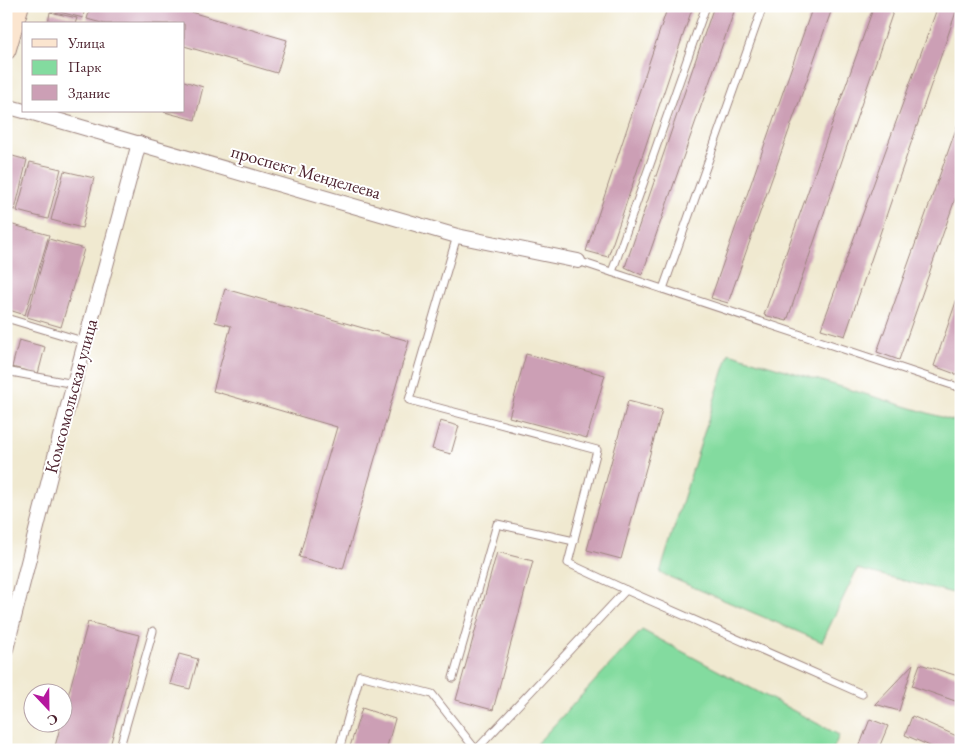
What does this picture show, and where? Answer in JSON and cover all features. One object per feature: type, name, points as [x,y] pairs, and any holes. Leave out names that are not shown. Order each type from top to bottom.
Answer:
[{"type":"street","points":[[6,50],[19,6]]},
{"type":"street","name":"проспект Менделеева","points":[[6,106],[22,110]]},
{"type":"street","name":"проспект Менделеева","points":[[29,112],[457,236],[578,261]]},
{"type":"street","name":"Комсомольская улица","points":[[6,649],[74,384],[140,143]]},
{"type":"lane","points":[[612,272],[706,6]]},
{"type":"lane","points":[[663,289],[763,6]]},
{"type":"lane","points":[[457,236],[409,400],[597,450],[568,563],[862,694]]},
{"type":"lane","points":[[578,261],[961,388]]},
{"type":"lane","points":[[6,318],[86,342]]},
{"type":"lane","points":[[6,371],[74,384]]},
{"type":"lane","points":[[453,678],[496,524],[574,541]]},
{"type":"lane","points":[[339,750],[360,675],[432,694],[476,750],[626,590]]},
{"type":"lane","points":[[119,750],[153,631]]},
{"type":"green space","points":[[729,353],[961,423],[961,595],[857,569],[822,642],[660,573]]},
{"type":"green space","points":[[642,630],[839,735],[833,750],[531,750]]},
{"type":"building","points":[[57,6],[85,6],[83,18],[56,11]]},
{"type":"building","points":[[91,6],[170,6],[287,40],[277,73],[185,46],[185,22],[98,22],[87,19]]},
{"type":"building","points":[[668,6],[693,6],[608,257],[586,251]]},
{"type":"building","points":[[714,6],[736,6],[642,275],[625,267]]},
{"type":"building","points":[[813,6],[833,6],[728,303],[711,298]]},
{"type":"building","points":[[874,6],[895,6],[787,321],[764,315]]},
{"type":"building","points":[[938,6],[958,6],[845,336],[821,329]]},
{"type":"building","points":[[50,12],[77,18],[76,22],[48,22]]},
{"type":"building","points":[[185,81],[203,87],[195,120],[164,112],[185,112]]},
{"type":"building","points":[[961,115],[961,182],[899,360],[877,352]]},
{"type":"building","points":[[9,155],[27,160],[15,210],[6,208],[6,168]]},
{"type":"building","points":[[30,162],[61,169],[48,219],[17,211]]},
{"type":"building","points":[[64,171],[94,178],[82,228],[51,220]]},
{"type":"building","points":[[6,223],[49,235],[25,315],[6,309]]},
{"type":"building","points":[[49,239],[84,249],[61,327],[27,317]]},
{"type":"building","points":[[225,289],[409,341],[343,569],[299,557],[337,427],[213,391],[231,326],[215,322]]},
{"type":"building","points":[[960,290],[961,368],[958,375],[934,366]]},
{"type":"building","points":[[19,340],[45,347],[38,374],[12,367]]},
{"type":"building","points":[[526,354],[605,375],[587,438],[509,417]]},
{"type":"building","points":[[628,401],[662,410],[621,559],[587,550]]},
{"type":"building","points":[[440,421],[459,426],[451,454],[432,449]]},
{"type":"building","points":[[497,552],[533,561],[493,710],[456,700]]},
{"type":"building","points":[[88,622],[139,635],[109,750],[54,750],[58,734],[72,734],[71,684]]},
{"type":"building","points":[[179,654],[198,659],[190,689],[170,684]]},
{"type":"building","points":[[913,664],[899,711],[875,704]]},
{"type":"building","points":[[920,664],[961,677],[961,703],[912,686]]},
{"type":"building","points":[[362,708],[395,719],[386,750],[349,750]]},
{"type":"building","points":[[912,716],[961,738],[961,750],[939,750],[905,735]]},
{"type":"building","points":[[870,719],[888,726],[878,750],[858,750]]}]
